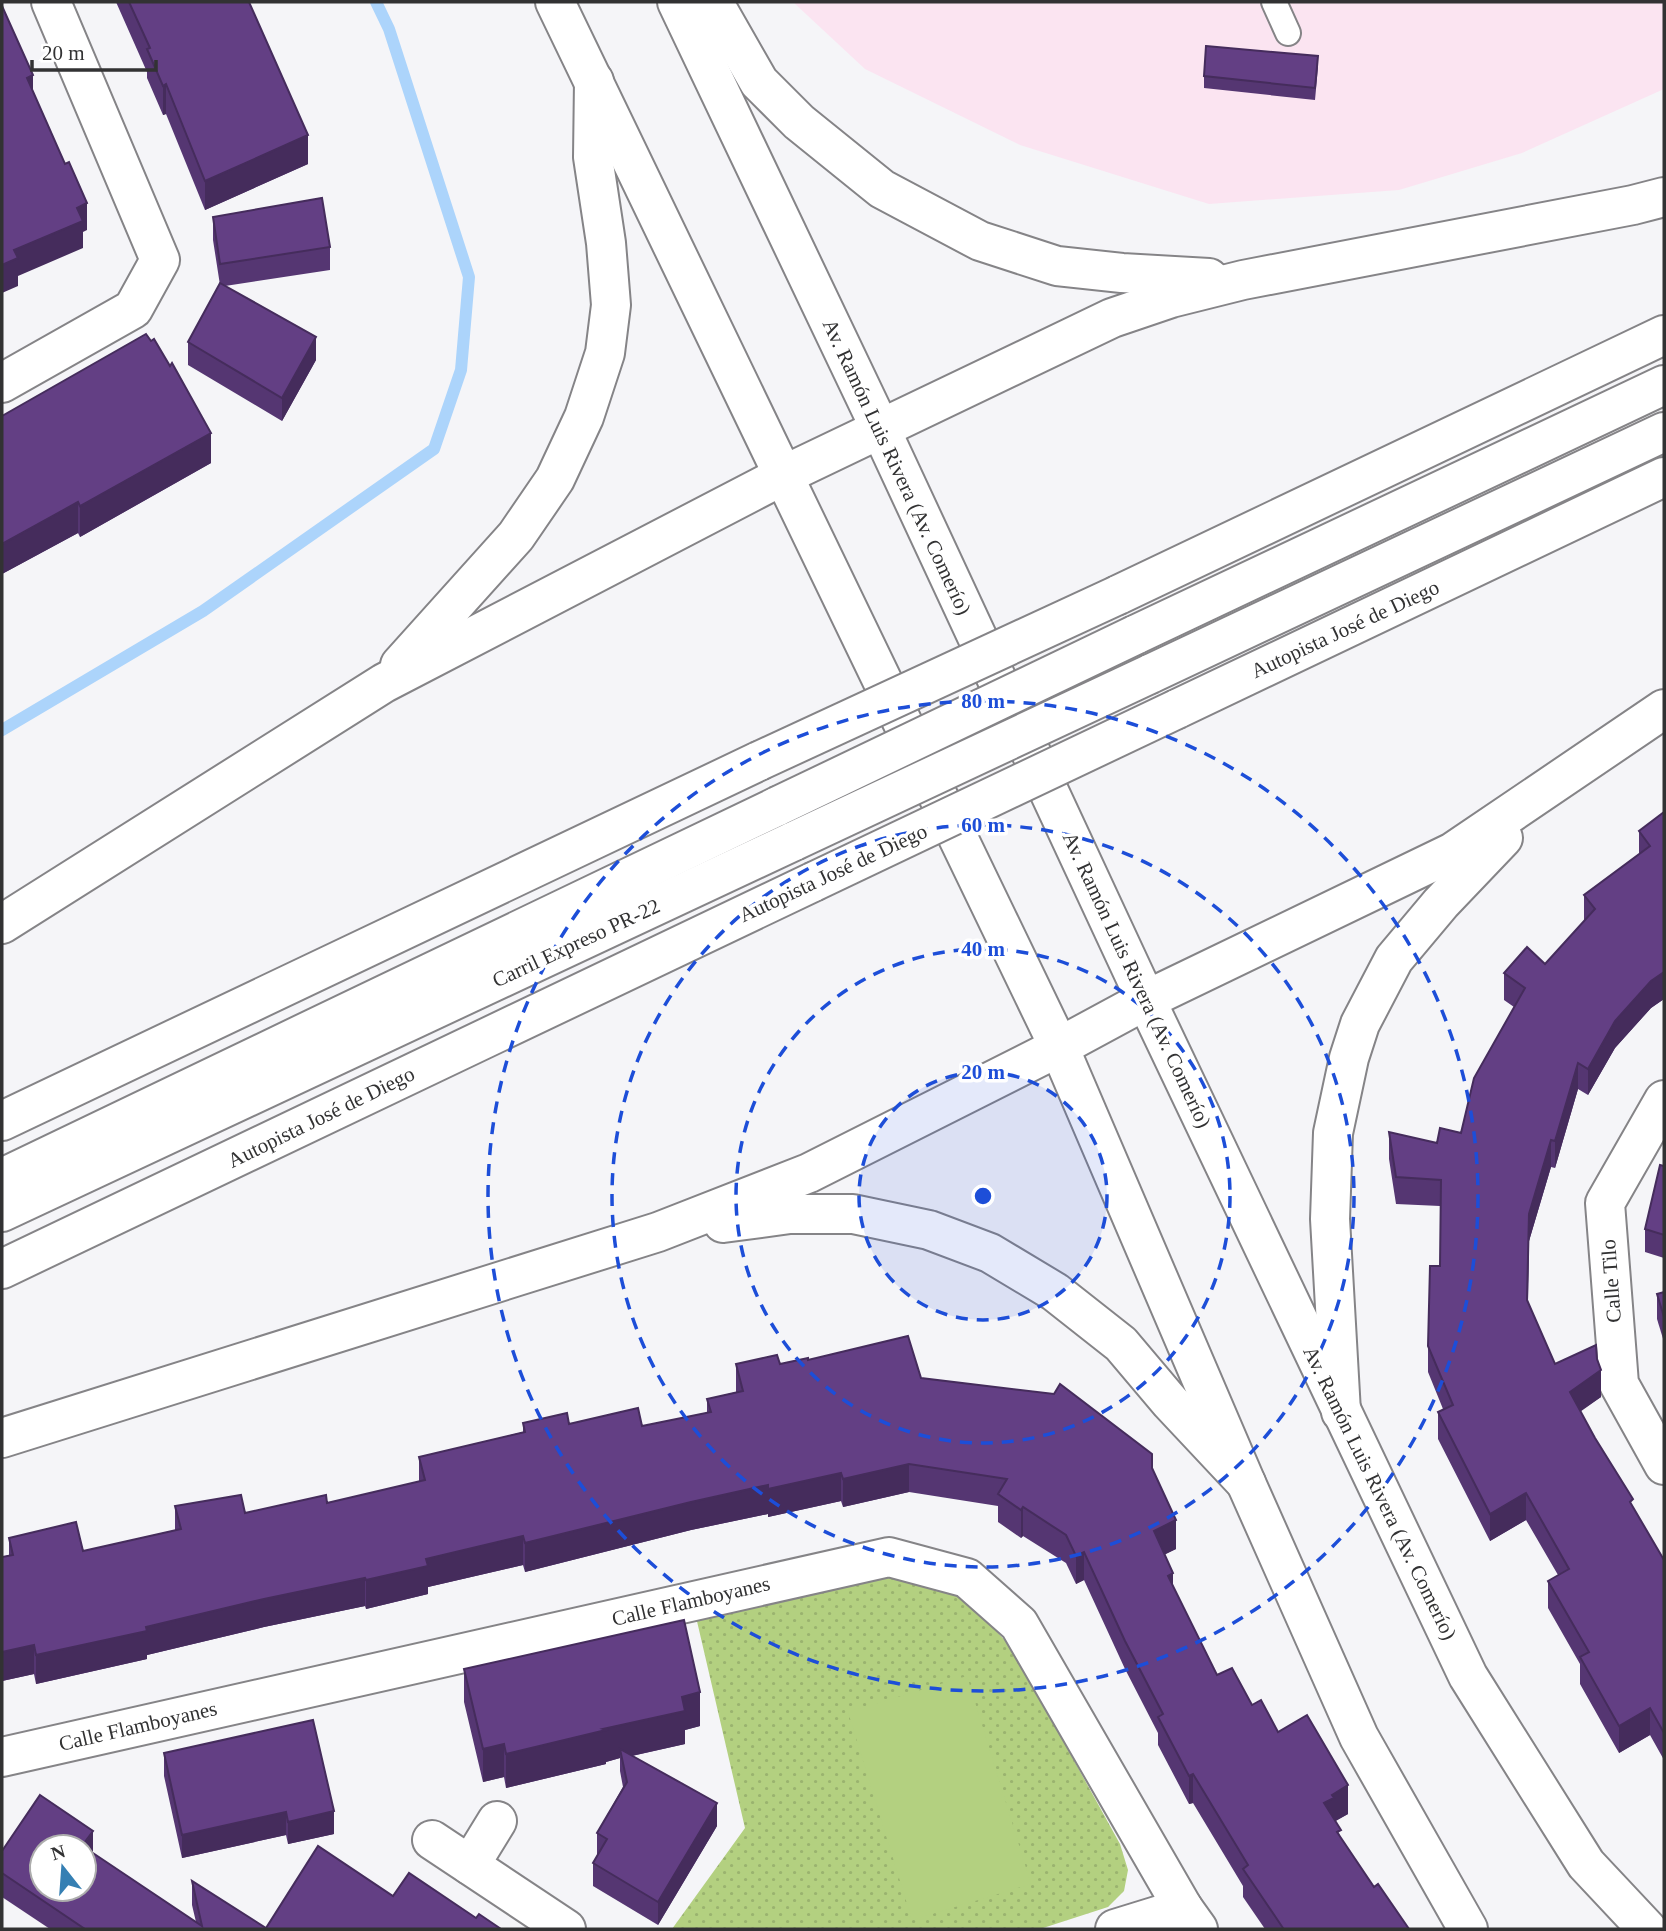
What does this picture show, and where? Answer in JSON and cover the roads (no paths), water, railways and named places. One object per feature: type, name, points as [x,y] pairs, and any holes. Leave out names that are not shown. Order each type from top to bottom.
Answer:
[{"type":"main road","points":[[2,383],[133,309],[160,260],[51,2]]},
{"type":"main road","points":[[555,2],[1059,1047],[1246,1483],[1359,1737],[1468,1929]]},
{"type":"main road","name":"Av. Ramón Luis Rivera (Av. Comerío)","points":[[677,2],[880,428],[1146,1000],[1468,1675],[1586,1864],[1647,1929]]},
{"type":"main road","points":[[711,2],[759,82],[799,122],[882,189],[980,242],[1057,266],[1122,273],[1243,280]]},
{"type":"main road","points":[[384,683],[516,536],[555,479],[584,417],[605,353],[611,305],[607,243],[593,157],[594,80]]},
{"type":"main road","points":[[2,924],[384,683],[784,475],[1112,318],[1171,298],[1243,280],[1664,197]]},
{"type":"main road","points":[[2,1121],[1664,335]]},
{"type":"main road","name":"Carril Expreso PR-22","points":[[2,1178],[1135,635],[1664,385]]},
{"type":"main road","name":"Carril Expreso PR-22","points":[[2,1212],[1664,432]]},
{"type":"main road","name":"Autopista José de Diego","points":[[2,1269],[1664,477]]},
{"type":"main road","points":[[2,1438],[658,1232],[809,1173],[1146,1000],[1453,852],[1664,709]]},
{"type":"main road","points":[[1341,1412],[1330,1219],[1333,1133],[1349,1058],[1360,1024],[1394,959],[1441,903],[1553,785]]},
{"type":"main road","name":"Calle Tilo","points":[[1664,1100],[1605,1203],[1619,1384],[1664,1465]]},
{"type":"main road","points":[[658,1232],[790,1214],[853,1214],[929,1230],[990,1253],[1055,1292],[1121,1344],[1170,1402],[1246,1483]]},
{"type":"main road","name":"Calle Flamboyanes","points":[[2,1757],[889,1557],[967,1578],[1019,1624],[1190,1919]]},
{"type":"main road","points":[[470,1866],[497,1821]]},
{"type":"main road","points":[[432,1840],[566,1929]]},
{"type":"main road","points":[[1115,1929],[1190,1919]]},
{"type":"lane","points":[[1275,2],[1288,33]]},
{"type":"waterway","points":[[2,730],[203,611],[434,449],[461,370],[469,277],[389,29],[376,2]]}]
